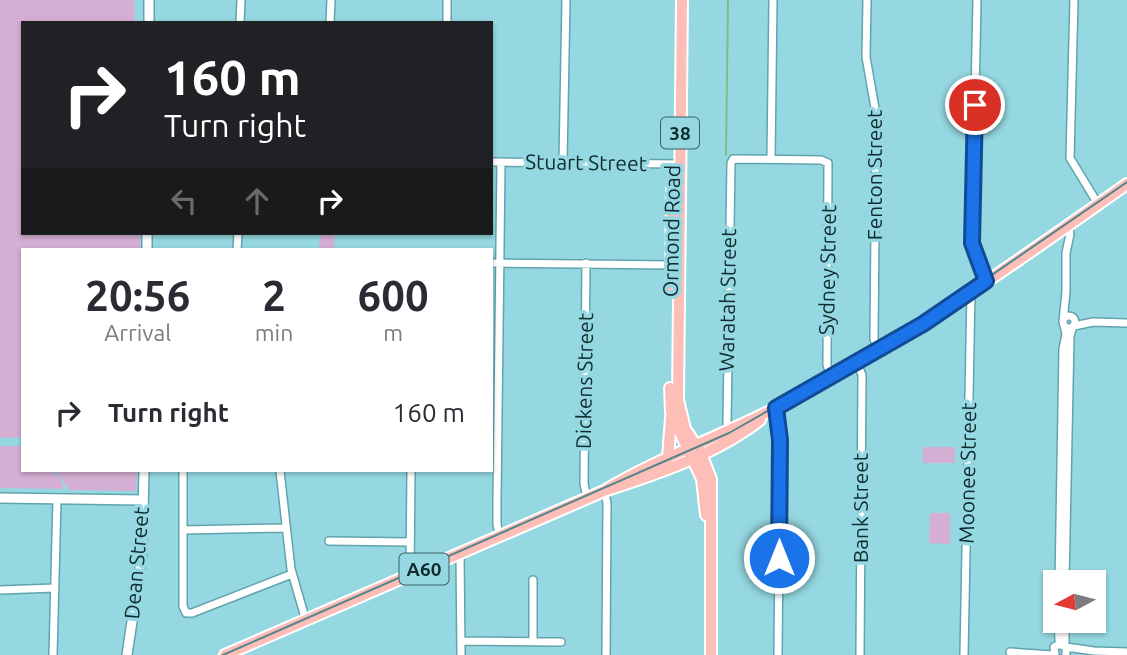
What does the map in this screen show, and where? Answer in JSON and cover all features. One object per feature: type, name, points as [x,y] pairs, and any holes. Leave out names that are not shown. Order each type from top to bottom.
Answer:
[{"type":"main road","name":"Ormond Road","points":[[675,0],[676,164],[671,413],[694,451]]},
{"type":"main road","name":"Ormond Road","points":[[676,164],[682,0]]},
{"type":"main road","name":"A60","points":[[227,655],[587,498],[636,481],[731,435],[878,351],[971,292],[1127,184]]},
{"type":"main road","name":"Ormond Road","points":[[675,265],[678,400],[694,451]]},
{"type":"main road","points":[[668,457],[671,413]]},
{"type":"main road","name":"A60","points":[[604,491],[632,473],[668,457],[716,447],[731,435]]},
{"type":"main road","points":[[711,479],[716,447]]},
{"type":"main road","name":"38","points":[[694,451],[711,479],[711,655]]},
{"type":"main road","name":"38","points":[[694,451],[705,503],[706,655]]},
{"type":"street","points":[[149,0],[149,21]]},
{"type":"street","points":[[240,21],[241,0]]},
{"type":"street","points":[[330,21],[331,0]]},
{"type":"street","points":[[447,0],[447,21]]},
{"type":"street","points":[[563,162],[566,0]]},
{"type":"street","points":[[771,159],[773,0]]},
{"type":"street","name":"Fenton Street","points":[[867,0],[866,57],[876,114],[874,339],[878,351]]},
{"type":"street","points":[[977,0],[972,243],[986,281]]},
{"type":"street","points":[[1074,0],[1070,158],[1098,204]]},
{"type":"street","name":"Waratah Street","points":[[731,435],[729,218],[732,160],[771,159]]},
{"type":"street","name":"Sydney Street","points":[[771,159],[827,162],[827,365],[831,377]]},
{"type":"street","name":"Stuart Street","points":[[493,162],[676,164]]},
{"type":"street","points":[[500,536],[497,525],[496,263],[501,162]]},
{"type":"street","points":[[1065,422],[1063,348],[1066,334],[1063,323],[1066,253],[1070,234],[1068,225]]},
{"type":"street","points":[[1058,232],[1066,253]]},
{"type":"street","points":[[496,263],[675,265]]},
{"type":"street","name":"Dickens Street","points":[[586,264],[584,484],[587,498]]},
{"type":"street","name":"Moonee Street","points":[[964,655],[971,292]]},
{"type":"street","points":[[1062,570],[1065,422],[1070,335],[1074,322],[1066,292]]},
{"type":"street","points":[[1074,322],[1127,323]]},
{"type":"street","points":[[1063,323],[1069,328],[1074,322]]},
{"type":"street","name":"Bank Street","points":[[857,363],[862,375],[860,655]]},
{"type":"street","points":[[776,408],[780,440],[778,655]]},
{"type":"street","name":"Dean Street","points":[[127,655],[142,555],[144,472]]},
{"type":"street","points":[[183,472],[183,606],[187,614],[292,574]]},
{"type":"street","points":[[280,472],[292,574],[306,621]]},
{"type":"street","points":[[410,575],[411,472]]},
{"type":"street","points":[[604,491],[607,503],[606,655]]},
{"type":"street","points":[[0,498],[143,500]]},
{"type":"street","points":[[53,655],[57,499]]},
{"type":"street","points":[[183,530],[286,528]]},
{"type":"street","points":[[328,541],[410,542]]},
{"type":"street","points":[[460,553],[461,655]]},
{"type":"street","points":[[533,579],[533,641]]},
{"type":"street","points":[[0,590],[55,588]]},
{"type":"street","points":[[461,641],[561,642]]},
{"type":"street","points":[[1010,652],[1054,655],[1054,649],[1063,649],[1127,652]]},
{"type":"street","points":[[1030,653],[1063,649]]},
{"type":"shaded area","points":[[0,0],[134,0],[135,21],[21,21],[21,235],[140,235],[140,248],[21,248],[21,437],[0,438]]},
{"type":"shaded area","points":[[320,235],[335,235],[334,248],[319,248]]},
{"type":"shaded area","points":[[0,446],[21,446],[21,472],[53,472],[60,478],[64,489],[0,488]]},
{"type":"shaded area","points":[[923,447],[955,447],[955,463],[923,463]]},
{"type":"shaded area","points":[[57,472],[137,472],[136,491],[69,490]]},
{"type":"shaded area","points":[[930,513],[950,513],[950,544],[929,543]]},
{"type":"waterway","points":[[726,155],[728,0]]},
{"type":"tram line","points":[[223,655],[729,433],[922,323],[1127,182]]},
{"type":"route","points":[[779,558],[780,440],[776,408],[923,324],[986,281],[972,243],[975,105]]}]
